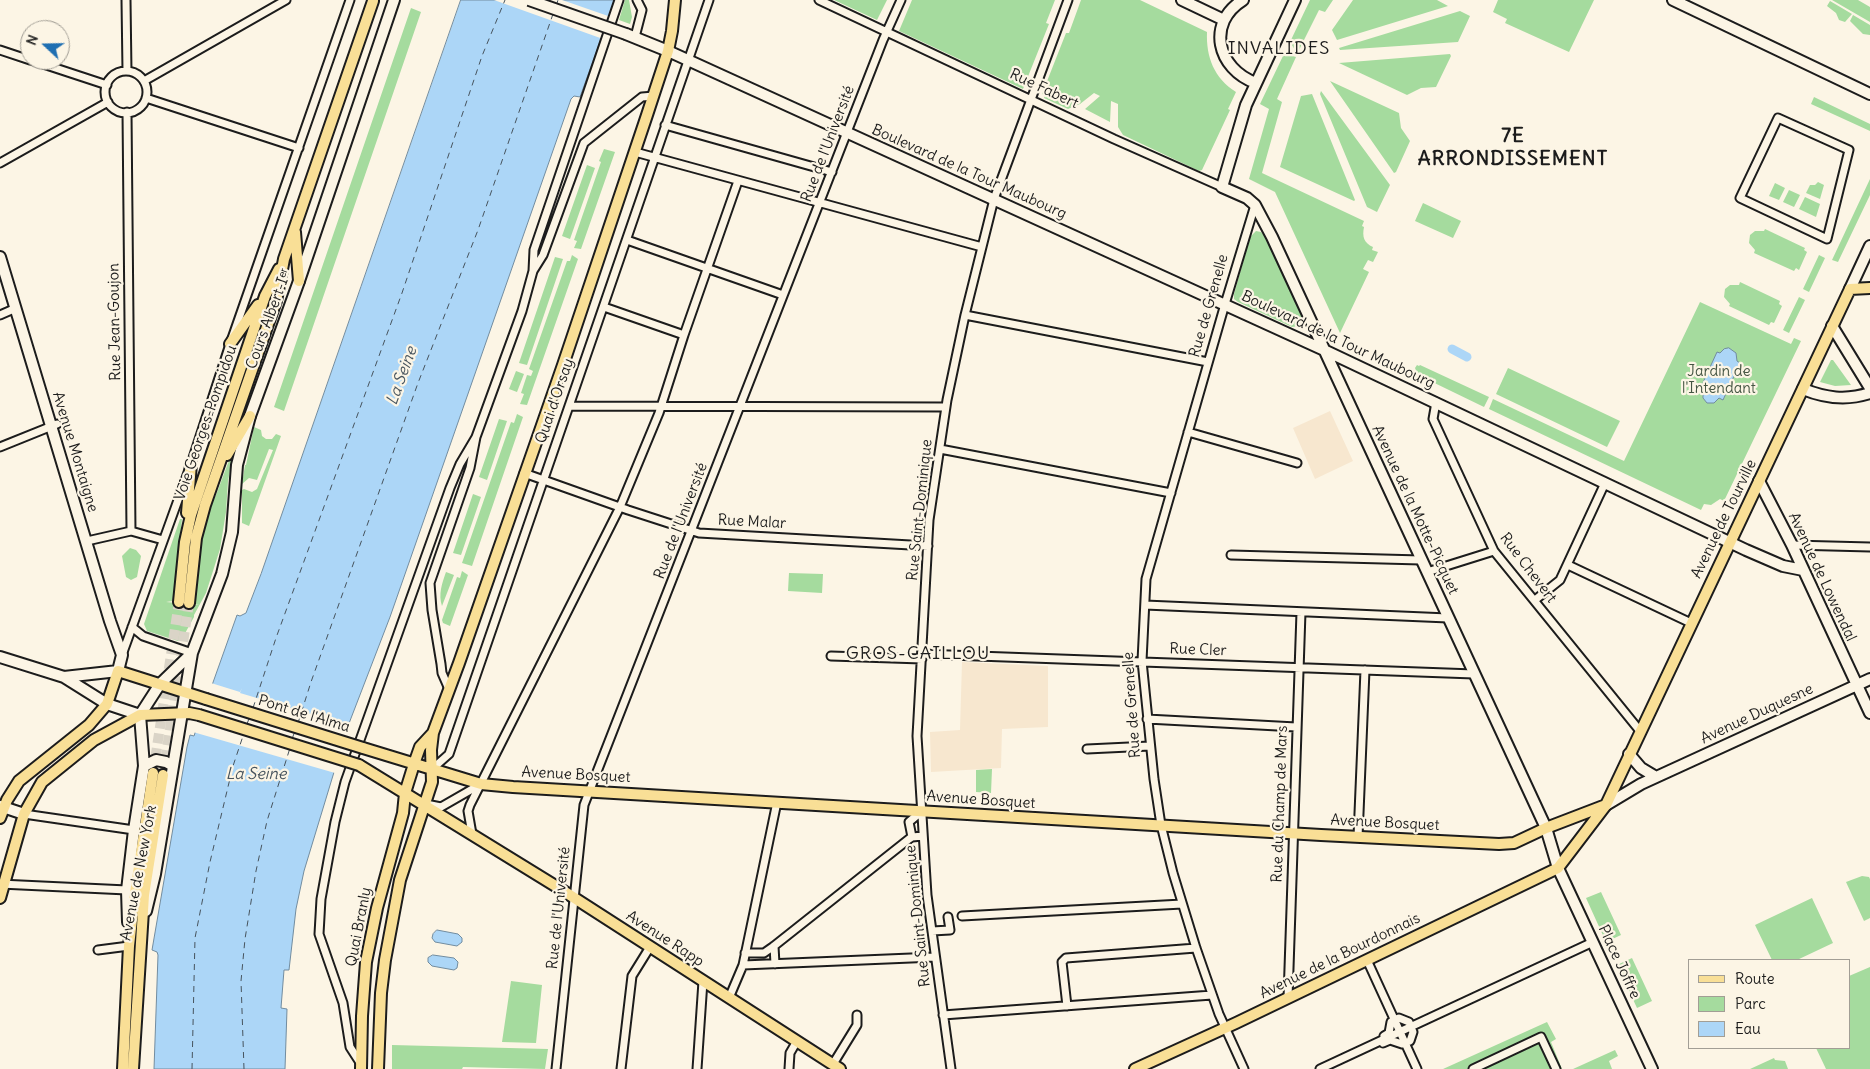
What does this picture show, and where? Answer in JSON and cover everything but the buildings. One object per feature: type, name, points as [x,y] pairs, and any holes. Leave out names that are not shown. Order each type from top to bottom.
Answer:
[{"type":"main road","name":"Quai d'Orsay","points":[[414,764],[420,747],[432,733],[450,689],[563,365],[668,51],[675,0]]},
{"type":"main road","name":"Voie Georges-Pompidou","points":[[284,259],[265,296],[197,494],[185,542],[184,602],[196,538],[205,505],[276,301],[284,259],[373,1]]},
{"type":"main road","points":[[295,227],[298,281]]},
{"type":"main road","points":[[1850,289],[1870,288]]},
{"type":"main road","name":"Avenue de Tourville","points":[[1558,868],[1606,805],[1850,289]]},
{"type":"main road","points":[[230,344],[265,296]]},
{"type":"main road","points":[[216,473],[250,416]]},
{"type":"main road","points":[[185,542],[191,464]]},
{"type":"main road","points":[[1,811],[19,781],[89,725],[107,704],[118,671]]},
{"type":"main road","name":"Pont de l'Alma","points":[[118,671],[414,764]]},
{"type":"main road","points":[[0,898],[2,883],[24,814],[42,782],[94,740],[140,715],[199,715],[359,765],[405,793]]},
{"type":"main road","name":"Quai d'Orsay","points":[[431,770],[432,733]]},
{"type":"main road","name":"Quai Branly","points":[[361,1066],[366,962],[376,908],[403,812],[405,793],[414,764]]},
{"type":"main road","name":"Avenue Bosquet","points":[[414,764],[481,784],[1161,826],[1504,844],[1514,843],[1546,828],[1606,805]]},
{"type":"main road","name":"Quai Branly","points":[[378,1069],[381,993],[388,942],[400,880],[432,782],[431,770]]},
{"type":"main road","points":[[141,931],[153,771]]},
{"type":"main road","points":[[129,946],[153,771]]},
{"type":"main road","name":"Avenue Rapp","points":[[405,793],[573,898],[836,1067]]},
{"type":"main road","name":"Avenue de la Bourdonnais","points":[[1135,1069],[1225,1028],[1558,868]]},
{"type":"main road","name":"Avenue de New York","points":[[133,1069],[141,931]]},
{"type":"main road","name":"Avenue de New York","points":[[123,1069],[129,946]]},
{"type":"street","points":[[126,0],[127,71]]},
{"type":"street","points":[[144,82],[286,0]]},
{"type":"street","name":"Cours Albert-Iᵉʳ","points":[[124,650],[191,464],[230,344],[350,0]]},
{"type":"street","name":"Cours Albert-Iᵉʳ","points":[[192,653],[222,574],[232,532],[237,465],[250,416],[394,0]]},
{"type":"street","name":"Boulevard de la Tour Maubourg","points":[[529,0],[631,35],[668,51],[1225,304],[1730,542],[1783,566],[1803,570]]},
{"type":"street","points":[[534,271],[534,250],[619,0]]},
{"type":"street","points":[[631,35],[639,25],[642,10],[636,0]]},
{"type":"street","name":"Quai d'Orsay","points":[[431,770],[449,754],[709,0]]},
{"type":"street","name":"Rue Fabert","points":[[819,0],[1030,100],[1247,198],[1255,205]]},
{"type":"street","name":"Rue de l'Université","points":[[556,1069],[584,805],[886,32],[901,0]]},
{"type":"street","name":"Rue Saint-Dominique","points":[[950,1069],[927,895],[917,730],[930,520],[945,408],[965,315],[994,199],[1068,0]]},
{"type":"street","points":[[1182,0],[1224,20]]},
{"type":"street","points":[[1243,0],[1229,12],[1224,20],[1220,38],[1225,58],[1237,74],[1256,83]]},
{"type":"street","points":[[1673,0],[1870,94]]},
{"type":"street","points":[[1222,187],[1246,105],[1292,1]]},
{"type":"street","points":[[0,50],[20,57]]},
{"type":"street","points":[[60,70],[106,85]]},
{"type":"street","points":[[127,71],[137,74],[144,82],[147,90],[146,98],[138,108],[127,112],[118,111],[108,102],[106,85],[114,75],[127,71]]},
{"type":"street","points":[[361,1066],[350,1047],[343,1003],[319,934],[321,899],[334,822],[345,782],[450,488],[460,464],[476,437],[496,385],[534,271],[543,255],[584,143],[587,138],[642,97],[654,96]]},
{"type":"street","points":[[146,98],[299,148]]},
{"type":"street","points":[[0,163],[108,102]]},
{"type":"street","name":"Rue Jean-Goujon","points":[[127,112],[130,531]]},
{"type":"street","points":[[1778,118],[1849,150],[1827,239],[1740,198],[1778,118]]},
{"type":"street","points":[[665,125],[832,172]]},
{"type":"street","points":[[635,152],[982,247]]},
{"type":"street","points":[[472,834],[468,811],[470,804],[620,508],[662,406],[684,335],[738,181]]},
{"type":"street","name":"Rue de Grenelle","points":[[1244,1069],[1212,995],[1182,904],[1164,840],[1158,810],[1150,746],[1142,661],[1146,579],[1255,205]]},
{"type":"street","name":"Avenue de la Motte-Picquet","points":[[1255,205],[1272,237],[1546,828]]},
{"type":"street","points":[[627,240],[783,295]]},
{"type":"street","name":"Avenue de Tourville","points":[[1850,289],[1870,246]]},
{"type":"street","name":"Avenue Montaigne","points":[[0,257],[54,425],[110,621],[124,650]]},
{"type":"street","points":[[604,307],[684,335]]},
{"type":"street","points":[[0,315],[16,308]]},
{"type":"street","points":[[965,315],[1208,362]]},
{"type":"street","points":[[1832,326],[1870,388]]},
{"type":"street","points":[[1803,389],[1815,394],[1838,398],[1859,397],[1870,393]]},
{"type":"street","name":"Rue Chevert","points":[[1436,402],[1433,420],[1494,551],[1640,731]]},
{"type":"street","points":[[569,406],[945,408]]},
{"type":"street","points":[[0,447],[54,425]]},
{"type":"street","points":[[1188,432],[1297,463]]},
{"type":"street","points":[[450,689],[442,673],[432,610],[430,583],[470,468],[476,437]]},
{"type":"street","points":[[940,449],[1171,492]]},
{"type":"street","name":"Rue Malar","points":[[524,473],[692,532],[928,546]]},
{"type":"street","name":"Avenue de Lowendal","points":[[1759,481],[1792,545],[1870,713]]},
{"type":"street","points":[[1535,600],[1560,580],[1605,483]]},
{"type":"street","points":[[87,541],[130,531],[163,540]]},
{"type":"street","points":[[1792,545],[1870,547]]},
{"type":"street","points":[[1427,572],[1494,551]]},
{"type":"street","points":[[1231,555],[1421,560]]},
{"type":"street","points":[[1568,564],[1691,623]]},
{"type":"street","points":[[1145,605],[1448,618]]},
{"type":"street","name":"Rue du Champ de Mars","points":[[1288,998],[1301,612]]},
{"type":"street","points":[[0,657],[64,677],[107,704],[140,715],[160,684],[192,653],[142,636],[132,628]]},
{"type":"street","points":[[64,677],[118,671],[124,650]]},
{"type":"street","name":"Avenue de New York","points":[[141,931],[155,874],[176,739],[192,653]]},
{"type":"street","name":"Rue Cler","points":[[831,656],[1142,661],[1474,674]]},
{"type":"street","points":[[1358,837],[1365,670]]},
{"type":"street","name":"Avenue Duquesne","points":[[1606,805],[1656,777],[1870,679]]},
{"type":"street","name":"Avenue de New York","points":[[129,946],[127,890],[134,830],[153,771],[140,715]]},
{"type":"street","points":[[1147,719],[1296,727]]},
{"type":"street","points":[[1087,749],[1150,746]]},
{"type":"street","points":[[1629,754],[1642,768],[1656,777]]},
{"type":"street","points":[[153,771],[156,760],[173,766]]},
{"type":"street","points":[[424,804],[442,807],[481,784]]},
{"type":"street","points":[[729,998],[743,965],[778,802]]},
{"type":"street","points":[[1,811],[134,830]]},
{"type":"street","points":[[912,837],[909,822],[922,811]]},
{"type":"street","name":"Place Joffre","points":[[1546,828],[1558,868],[1652,1069]]},
{"type":"street","points":[[745,954],[764,952],[774,946],[912,837],[923,836]]},
{"type":"street","points":[[2,883],[127,890]]},
{"type":"street","points":[[962,916],[1182,904]]},
{"type":"street","points":[[932,932],[950,930],[948,917]]},
{"type":"street","points":[[1320,1069],[1592,942]]},
{"type":"street","points":[[98,950],[129,946]]},
{"type":"street","points":[[774,946],[775,964]]},
{"type":"street","points":[[621,1069],[632,976],[650,947]]},
{"type":"street","points":[[1067,1006],[1062,962],[1067,957],[1196,948]]},
{"type":"street","points":[[743,965],[935,957]]},
{"type":"street","points":[[1367,960],[1417,1069]]},
{"type":"street","points":[[697,1069],[703,981]]},
{"type":"street","points":[[943,1015],[1212,995]]},
{"type":"street","points":[[836,1067],[857,1025],[857,1015]]},
{"type":"street","points":[[1312,1069],[1389,1034],[1391,1022],[1399,1018],[1409,1022],[1414,1032],[1411,1035],[1410,1041],[1402,1044],[1390,1040],[1326,1069]]},
{"type":"street","points":[[1473,1069],[1542,1037],[1556,1069]]},
{"type":"street","points":[[789,1069],[790,1053],[797,1042]]},
{"type":"shaded area","points":[[1330,411],[1353,461],[1315,479],[1293,428]]},
{"type":"shaded area","points":[[962,662],[1048,666],[1048,727],[1002,729],[1001,768],[931,772],[930,732],[960,730]]},
{"type":"green space","points":[[625,0],[629,0],[632,17],[630,24],[619,20]]},
{"type":"green space","points":[[834,0],[887,0],[877,20]]},
{"type":"green space","points":[[912,0],[1055,0],[1046,23],[1049,24],[1023,89],[899,31]]},
{"type":"green space","points":[[1081,0],[1140,0],[1207,32],[1208,50],[1213,66],[1222,80],[1236,92],[1228,109],[1230,110],[1202,170],[1199,171],[1123,135],[1118,127],[1118,104],[1111,101],[1110,122],[1085,109],[1100,96],[1094,93],[1080,104],[1068,109],[1044,98],[1045,95],[1042,94],[1066,33],[1069,33]]},
{"type":"green space","points":[[1310,0],[1333,0],[1325,12],[1319,10],[1298,52],[1290,42]]},
{"type":"green space","points":[[1353,0],[1437,0],[1448,6],[1337,40],[1332,30]]},
{"type":"green space","points":[[1498,0],[1594,0],[1569,52],[1505,23],[1507,19],[1493,12]]},
{"type":"green space","points":[[1832,0],[1858,0],[1870,7],[1870,22]]},
{"type":"green space","points":[[1830,1],[1852,14],[1845,22],[1839,20],[1836,13],[1827,6]]},
{"type":"green space","points":[[411,8],[421,12],[284,411],[274,407]]},
{"type":"green space","points":[[1460,11],[1470,16],[1458,42],[1340,50],[1339,48]]},
{"type":"green space","points":[[1853,15],[1870,25],[1870,35],[1863,34],[1850,21]]},
{"type":"green space","points":[[1450,54],[1451,56],[1436,87],[1421,88],[1407,95],[1339,63]]},
{"type":"green space","points":[[1283,56],[1296,57],[1277,99],[1282,102],[1262,173],[1364,221],[1362,226],[1364,227],[1364,239],[1373,247],[1372,250],[1378,252],[1373,262],[1368,260],[1363,269],[1369,272],[1340,333],[1275,192],[1249,179],[1269,109],[1260,104]]},
{"type":"green space","points":[[1330,81],[1399,113],[1401,128],[1410,141],[1396,172],[1394,173]]},
{"type":"green space","points":[[1321,91],[1390,185],[1377,212],[1367,207],[1320,94]]},
{"type":"green space","points":[[1312,94],[1354,201],[1280,167],[1301,96]]},
{"type":"green space","points":[[1814,97],[1870,124],[1870,131],[1811,104]]},
{"type":"green space","points":[[604,149],[615,152],[581,249],[574,248],[577,241],[574,240]]},
{"type":"green space","points":[[587,165],[595,168],[570,239],[562,236]]},
{"type":"green space","points":[[1870,179],[1870,195],[1838,262],[1832,260]]},
{"type":"green space","points":[[1818,182],[1824,185],[1820,199],[1806,193],[1810,185],[1815,185]]},
{"type":"green space","points":[[1775,183],[1785,188],[1779,200],[1769,196]]},
{"type":"green space","points":[[1789,190],[1800,195],[1794,207],[1783,202]]},
{"type":"green space","points":[[1805,197],[1820,204],[1816,217],[1799,209]]},
{"type":"green space","points":[[1423,203],[1461,221],[1453,238],[1415,221]]},
{"type":"green space","points":[[1765,229],[1805,248],[1804,250],[1807,252],[1799,270],[1796,268],[1794,271],[1754,253],[1755,250],[1749,243],[1750,235],[1755,231],[1764,231]]},
{"type":"green space","points":[[1256,231],[1261,232],[1265,236],[1303,317],[1302,323],[1299,326],[1292,327],[1234,299],[1250,237]]},
{"type":"green space","points":[[572,255],[578,259],[527,405],[520,404],[524,394],[521,393],[527,375],[531,376],[533,371],[529,369],[567,261],[570,261]]},
{"type":"green space","points":[[1819,255],[1825,258],[1809,292],[1803,289]]},
{"type":"green space","points":[[555,257],[563,259],[527,365],[519,363]]},
{"type":"green space","points":[[1740,282],[1780,301],[1779,304],[1782,306],[1774,323],[1771,322],[1769,325],[1729,306],[1730,304],[1724,297],[1725,289],[1730,285],[1739,285]]},
{"type":"green space","points":[[1799,297],[1805,300],[1789,333],[1783,330]]},
{"type":"green space","name":"Jardin de l'Intendant","points":[[1700,302],[1791,344],[1794,338],[1801,341],[1724,501],[1720,499],[1711,505],[1704,504],[1701,510],[1489,409],[1493,399],[1624,461]]},
{"type":"green space","points":[[1831,360],[1833,360],[1851,385],[1835,386],[1820,382]]},
{"type":"green space","points":[[1417,365],[1489,397],[1484,407],[1418,375],[1415,368]]},
{"type":"green space","points":[[1508,368],[1620,421],[1607,447],[1496,394]]},
{"type":"green space","points":[[516,371],[524,374],[517,392],[509,389]]},
{"type":"green space","points":[[517,414],[523,417],[472,566],[462,563],[511,422],[514,423]]},
{"type":"green space","points":[[499,419],[507,421],[487,480],[479,477]]},
{"type":"green space","points":[[254,427],[261,430],[262,436],[266,439],[272,439],[276,434],[281,436],[249,526],[242,523],[242,490],[252,492],[257,489],[273,450],[269,449],[257,480],[249,478],[242,484]]},
{"type":"green space","points":[[233,455],[220,549],[206,593],[183,637],[178,641],[147,631],[144,624],[180,519],[182,519],[173,601],[166,602],[199,605],[195,604],[201,536],[209,508]]},
{"type":"green space","points":[[473,494],[481,497],[461,555],[453,553]]},
{"type":"green space","points":[[130,548],[136,550],[141,556],[137,577],[131,580],[126,577],[122,556]]},
{"type":"green space","points":[[462,571],[468,575],[450,626],[443,623],[442,620],[457,577],[460,578]]},
{"type":"green space","points":[[446,572],[454,575],[442,606],[440,593]]},
{"type":"green space","points":[[789,573],[823,574],[822,593],[788,591]]},
{"type":"green space","points":[[992,769],[991,793],[976,792],[976,770]]},
{"type":"green space","points":[[1862,876],[1869,877],[1870,879],[1870,918],[1864,921],[1846,882]]},
{"type":"green space","points":[[1601,892],[1621,935],[1606,942],[1586,898]]},
{"type":"green space","points":[[1812,898],[1833,943],[1799,959],[1772,959],[1755,925]]},
{"type":"green space","points":[[1632,958],[1652,1001],[1637,1008],[1617,965]]},
{"type":"green space","points":[[1870,967],[1870,1069],[1826,1069],[1816,1049],[1850,1049],[1850,976]]},
{"type":"green space","points":[[511,981],[542,985],[536,1043],[502,1042]]},
{"type":"green space","points":[[1547,1022],[1556,1039],[1551,1042],[1562,1069],[1443,1069]]},
{"type":"green space","points":[[392,1045],[548,1049],[545,1069],[463,1067],[462,1069],[392,1069]]},
{"type":"green space","points":[[1615,1050],[1618,1056],[1609,1061],[1612,1069],[1573,1069]]},
{"type":"green space","points":[[1774,1058],[1775,1060],[1785,1061],[1788,1069],[1750,1069]]},
{"type":"water","name":"La Seine","points":[[461,0],[615,0],[580,97],[574,96],[571,99],[390,617],[348,726],[304,871],[296,909],[289,970],[284,970],[281,1008],[287,1009],[285,1069],[154,1069],[158,955],[157,952],[152,950],[190,735],[194,736],[237,615],[240,616],[246,613],[261,574]]},
{"type":"water","points":[[1729,348],[1736,353],[1737,361],[1740,363],[1723,400],[1719,398],[1714,403],[1707,403],[1703,398],[1703,390],[1700,389],[1717,352],[1720,353],[1724,349]]},
{"type":"water","points":[[437,930],[458,934],[462,938],[462,942],[457,946],[435,942],[432,938]]},
{"type":"water","points":[[433,955],[454,958],[458,962],[457,968],[454,970],[432,966],[428,962],[428,958]]},
{"type":"pier","points":[[494,0],[562,0],[611,17],[603,39]]},
{"type":"pier","points":[[211,683],[240,692],[242,688],[240,693],[351,726],[335,773],[193,732]]},
{"type":"waterway","points":[[1452,349],[1467,357]]},
{"type":"ferry route","points":[[253,708],[276,638],[402,293],[482,56],[505,0]]},
{"type":"ferry route","points":[[556,6],[558,0]]},
{"type":"ferry route","points":[[298,723],[418,383],[478,230],[553,14]]},
{"type":"ferry route","points":[[247,724],[250,716]]},
{"type":"ferry route","points":[[292,739],[295,731]]},
{"type":"ferry route","points":[[192,1069],[195,938],[210,862],[233,766],[244,733]]},
{"type":"ferry route","points":[[244,1069],[241,981],[245,939],[256,871],[267,821],[290,748]]},
{"type":"tunnel","points":[[153,773],[179,602]]},
{"type":"tunnel","points":[[163,775],[189,603]]},
{"type":"district","name":"INVALIDES","points":[[1279,49]]},
{"type":"district","name":"7E ARRONDISSEMENT","points":[[1513,148]]},
{"type":"district","name":"GROS-CAILLOU","points":[[918,654]]}]
